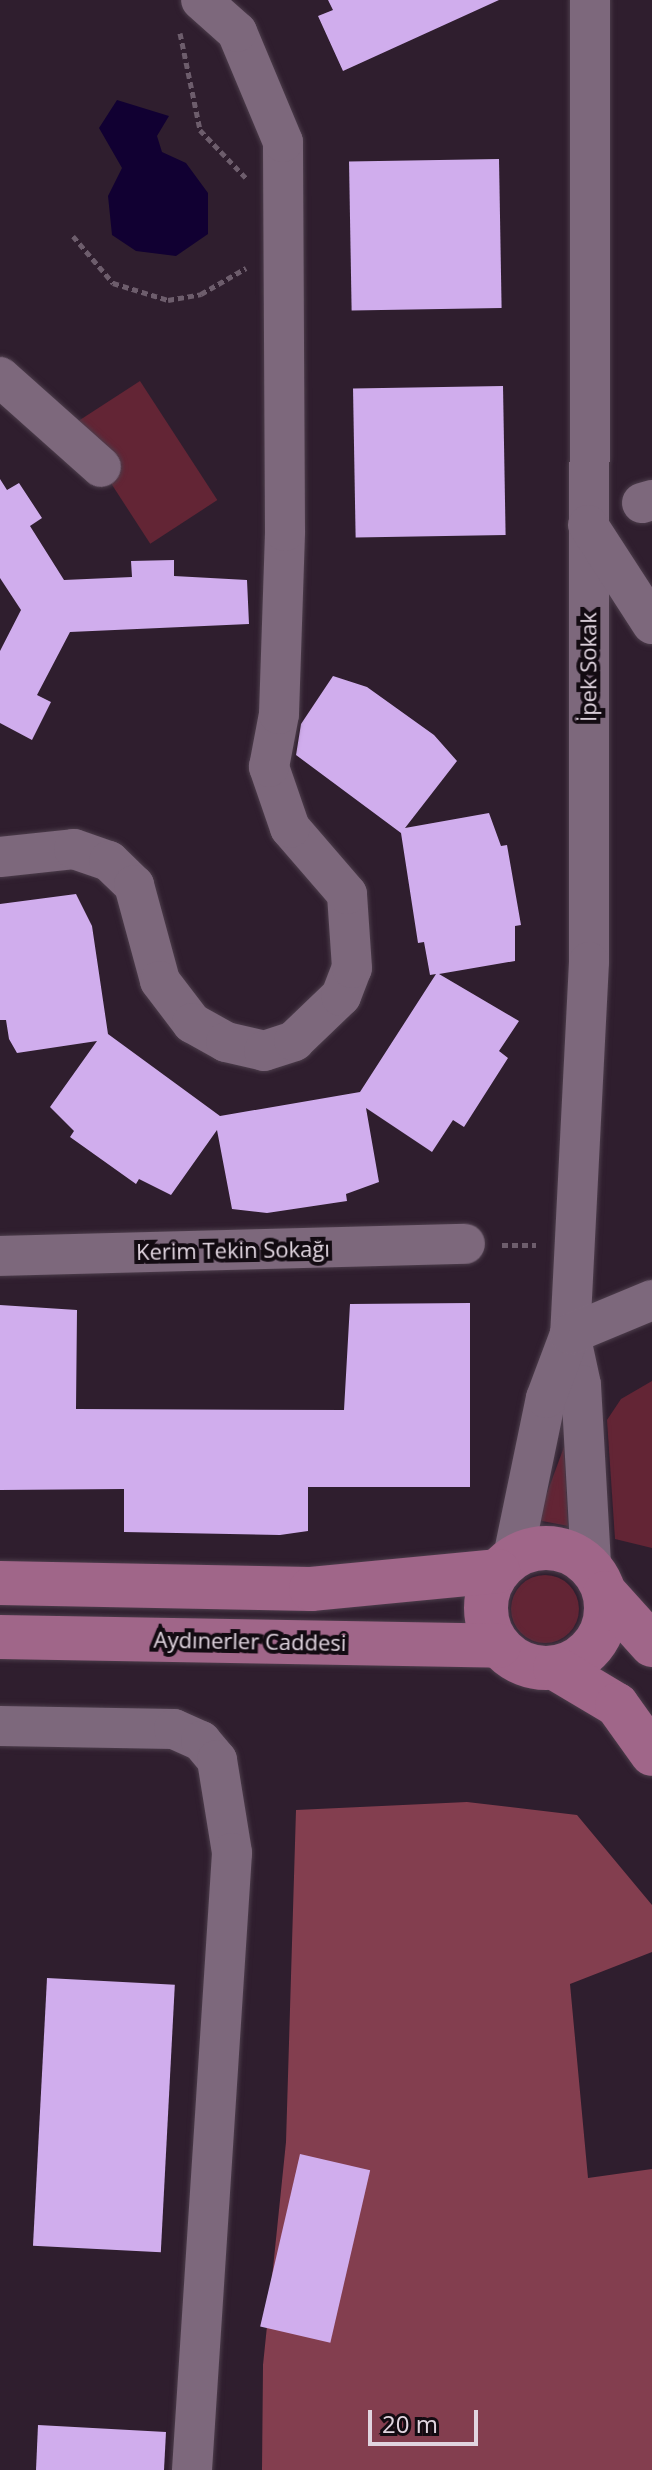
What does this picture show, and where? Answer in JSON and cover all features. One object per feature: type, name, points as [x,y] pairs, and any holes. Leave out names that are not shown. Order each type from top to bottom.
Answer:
[{"type":"main road","points":[[0,1583],[311,1589],[505,1564],[554,1547],[598,1579],[652,1645]]},
{"type":"main road","points":[[505,1564],[486,1602],[499,1646],[533,1668],[555,1668],[592,1648],[607,1614],[598,1579]]},
{"type":"main road","name":"Aydınerler Caddesi","points":[[0,1637],[499,1646]]},
{"type":"main road","points":[[555,1668],[617,1705],[652,1754]]},
{"type":"street","name":"İpek Sokak","points":[[570,1334],[589,962],[590,0]]},
{"type":"street","points":[[0,857],[74,849],[109,861],[134,885],[160,981],[192,1023],[226,1042],[264,1051],[294,1041],[341,996],[352,968],[347,894],[290,828],[269,767],[279,714],[285,531],[283,142],[237,32],[189,8]]},
{"type":"street","points":[[0,377],[101,467]]},
{"type":"street","points":[[588,525],[647,603]]},
{"type":"street","name":"Kerim Tekin Sokağı","points":[[0,1256],[465,1244]]},
{"type":"street","points":[[505,1564],[546,1398],[570,1334],[652,1300]]},
{"type":"street","points":[[570,1334],[584,1416],[598,1579]]},
{"type":"street","points":[[0,1726],[174,1729],[217,1760],[232,1853],[192,2470]]},
{"type":"path","points":[[189,8],[200,130],[250,182],[251,194]]},
{"type":"path","points":[[73,236],[113,283],[168,300],[201,294],[245,267],[253,273],[253,259]]},
{"type":"path","points":[[465,1244],[575,1246]]},
{"type":"shaded area","points":[[117,100],[169,116],[157,136],[162,152],[186,163],[208,193],[208,234],[176,256],[136,251],[112,235],[108,196],[122,168],[99,128]]},
{"type":"shaded area","points":[[140,381],[217,500],[150,544],[73,425]]},
{"type":"shaded area","points":[[652,1381],[652,1548],[615,1539],[607,1420],[621,1399]]},
{"type":"shaded area","points":[[564,1447],[568,1526],[537,1520]]},
{"type":"shaded area","points":[[545,1575],[569,1585],[579,1609],[569,1633],[545,1643],[521,1633],[511,1609],[521,1585]]},
{"type":"shaded area","points":[[467,1802],[577,1815],[652,1905],[652,1952],[570,1984],[588,2178],[652,2169],[652,2470],[262,2470],[263,2365],[286,2142],[296,1810]]},
{"type":"building","points":[[328,0],[499,0],[343,71],[318,16],[333,10]]},
{"type":"building","points":[[499,159],[502,308],[352,311],[349,162]]},
{"type":"building","points":[[503,386],[506,535],[356,538],[353,389]]},
{"type":"building","points":[[0,479],[7,490],[19,483],[42,518],[30,526],[64,580],[132,577],[131,561],[174,560],[174,576],[247,580],[249,624],[70,632],[37,695],[51,702],[32,740],[0,723],[0,651],[21,610],[0,578]]},
{"type":"building","points":[[333,676],[367,687],[434,735],[457,761],[405,828],[489,813],[501,846],[507,845],[521,925],[515,926],[515,961],[439,974],[519,1021],[499,1051],[508,1058],[464,1127],[453,1120],[432,1152],[366,1108],[379,1182],[346,1194],[347,1201],[267,1213],[232,1209],[217,1130],[171,1195],[139,1179],[136,1184],[70,1137],[74,1131],[50,1107],[97,1041],[17,1053],[9,1039],[6,1020],[0,1020],[0,904],[76,894],[92,926],[108,1034],[220,1116],[360,1092],[436,974],[430,975],[424,942],[418,943],[401,833],[296,755],[301,724]]},
{"type":"building","points":[[470,1303],[470,1487],[308,1487],[308,1531],[280,1535],[124,1532],[124,1489],[0,1490],[0,1305],[77,1310],[76,1409],[344,1410],[350,1304]]},
{"type":"building","points":[[47,1978],[175,1985],[161,2252],[33,2246]]},
{"type":"building","points":[[300,2154],[370,2170],[330,2343],[260,2326]]},
{"type":"building","points":[[38,2425],[166,2432],[164,2470],[36,2470]]}]
